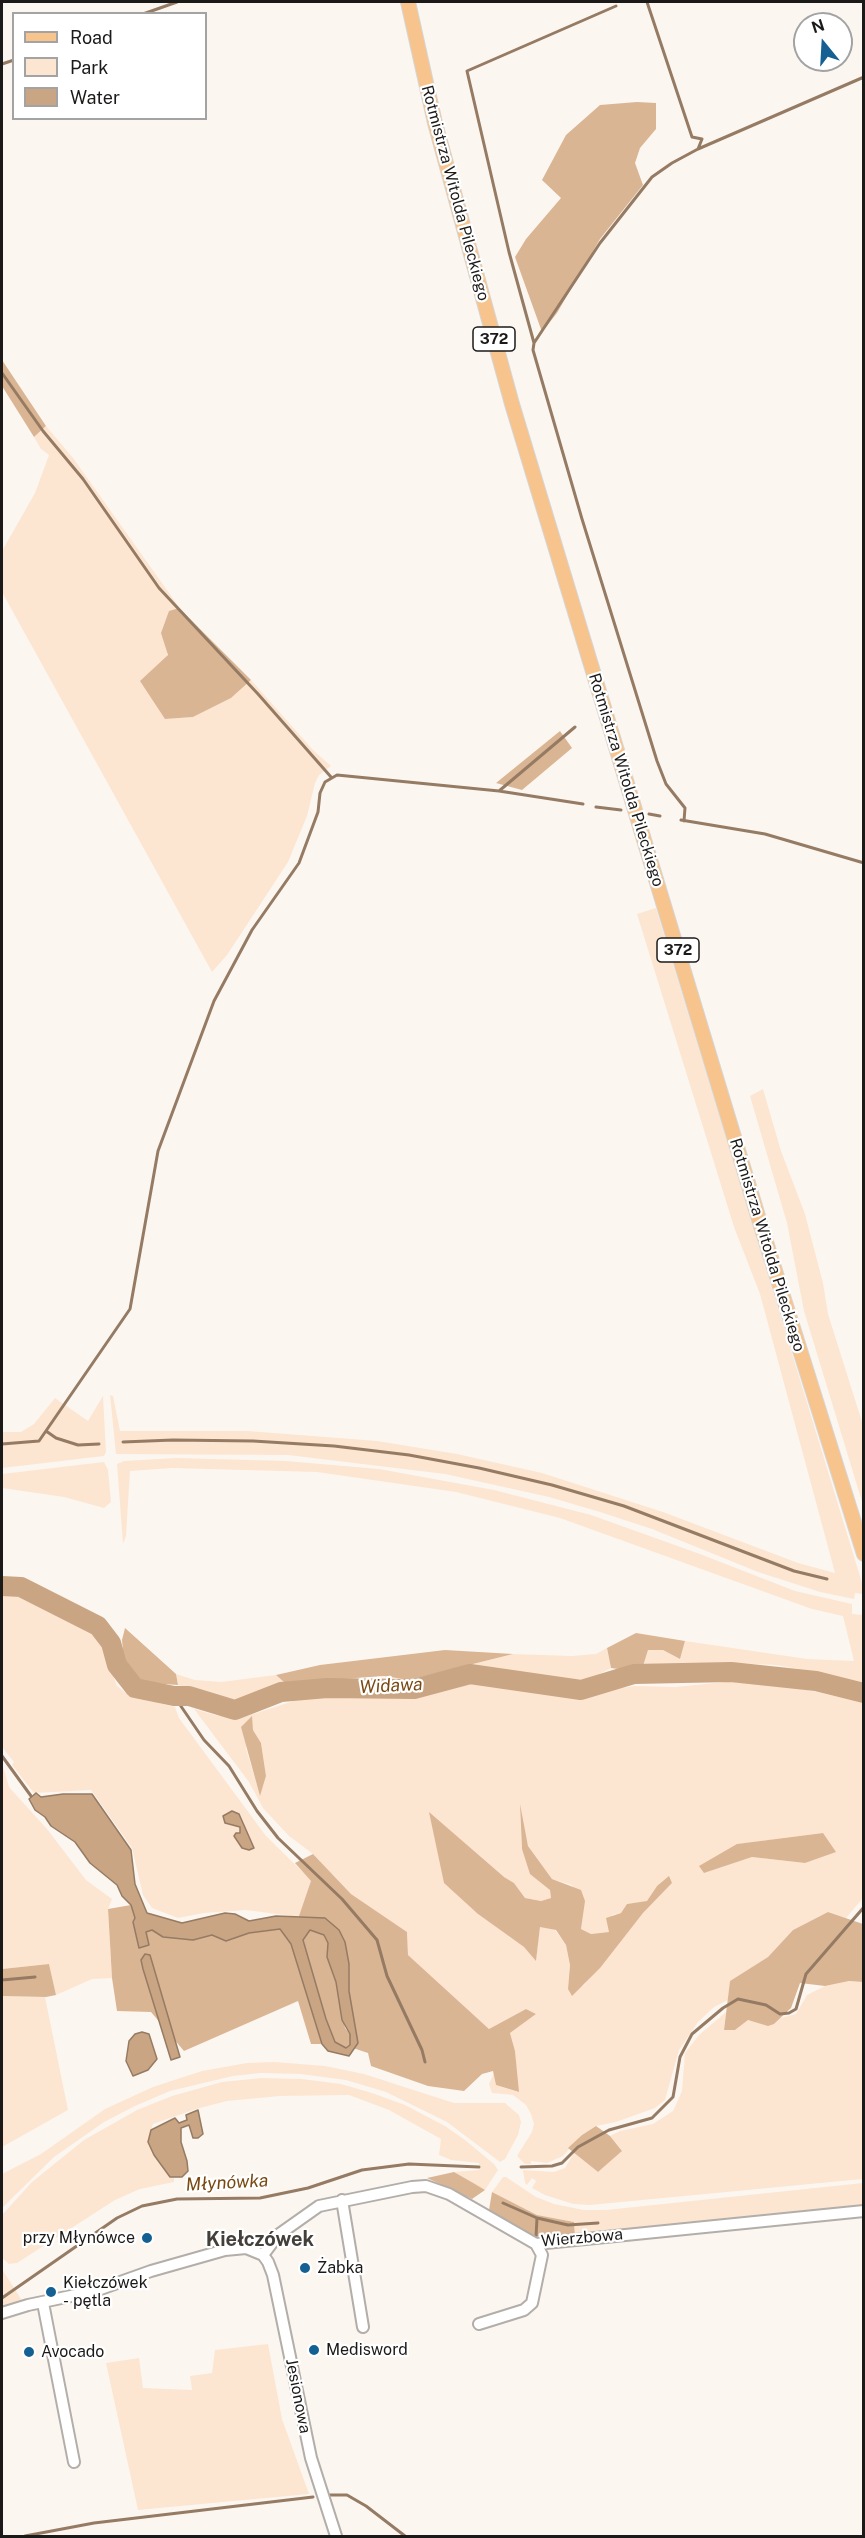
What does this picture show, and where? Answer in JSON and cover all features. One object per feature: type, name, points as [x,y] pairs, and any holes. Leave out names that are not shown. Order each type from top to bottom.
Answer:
[{"type":"main road","name":"Rotmistrza Witolda Pileckiego","points":[[408,2],[437,133],[512,404],[768,1248],[864,1554]]},
{"type":"street","name":"Wierzbowa","points":[[263,2255],[278,2235],[319,2206],[412,2187],[426,2186],[449,2194],[536,2244],[864,2211]]},
{"type":"street","points":[[342,2200],[363,2327]]},
{"type":"street","points":[[479,2324],[524,2310],[532,2303],[542,2255],[536,2244]]},
{"type":"street","points":[[2,2313],[78,2296],[151,2271],[225,2250],[246,2248],[263,2255]]},
{"type":"street","name":"Jesionowa","points":[[263,2255],[273,2275],[309,2448],[336,2536]]},
{"type":"street","points":[[43,2302],[74,2462]]},
{"type":"green space","points":[[46,426],[73,458],[179,607],[169,612],[165,719],[193,717],[231,698],[251,680],[313,750],[331,766],[319,775],[315,783],[307,816],[288,862],[227,955],[212,972],[2,592],[2,551],[35,493],[49,455],[41,449],[34,437]]},
{"type":"green space","points":[[656,908],[863,1586],[863,1594],[855,1593],[854,1599],[820,1592],[758,1572],[652,1529],[600,1512],[549,1497],[445,1474],[288,1455],[116,1454],[110,1395],[113,1396],[120,1431],[248,1431],[377,1441],[457,1454],[542,1473],[663,1512],[798,1563],[835,1573],[760,1294],[734,1227],[637,914]]},
{"type":"green space","points":[[763,1089],[781,1151],[805,1214],[823,1283],[828,1314],[863,1425],[863,1505],[804,1311],[787,1223],[750,1096]]},
{"type":"green space","points":[[103,1396],[106,1452],[104,1456],[2,1468],[2,1432],[21,1432],[34,1424],[55,1398],[88,1421]]},
{"type":"green space","points":[[176,1458],[286,1461],[379,1469],[494,1490],[591,1515],[795,1591],[852,1604],[852,1614],[863,1615],[863,1683],[825,1673],[775,1665],[732,1663],[691,1669],[643,1666],[648,1650],[663,1650],[680,1659],[685,1641],[807,1659],[854,1661],[843,1616],[812,1609],[560,1518],[456,1492],[317,1472],[172,1468],[130,1471],[126,1536],[123,1544],[117,1464],[124,1461]]},
{"type":"green space","points":[[104,1462],[108,1470],[111,1502],[104,1508],[64,1497],[2,1488],[2,1474]]},
{"type":"green space","points":[[2,1594],[37,1600],[84,1626],[103,1640],[106,1658],[117,1686],[130,1696],[175,1707],[179,1718],[266,1836],[312,1881],[299,1917],[246,1910],[204,1913],[178,1918],[152,1908],[143,1895],[132,1848],[91,1790],[34,1793],[12,1765],[14,1762],[2,1747]]},
{"type":"green space","points":[[607,1648],[611,1668],[584,1682],[470,1665],[513,1654],[572,1656],[596,1654]]},
{"type":"green space","points":[[176,1674],[195,1680],[221,1682],[276,1675],[285,1683],[236,1703],[222,1702],[206,1692],[178,1685]]},
{"type":"green space","points":[[736,1681],[768,1683],[863,1703],[863,1898],[846,1918],[828,1912],[793,1930],[768,1957],[730,1981],[728,2000],[714,2007],[698,2022],[679,2050],[665,2100],[655,2108],[616,2122],[596,2126],[582,2135],[563,2156],[547,2163],[531,2161],[531,2164],[525,2164],[517,2156],[532,2132],[534,2124],[531,2114],[526,2105],[513,2095],[492,2093],[489,2084],[494,2073],[496,2085],[518,2092],[515,2051],[510,2033],[536,2014],[526,2009],[489,2029],[408,1955],[407,1932],[351,1894],[313,1854],[289,1836],[263,1808],[249,1782],[194,1709],[238,1719],[303,1698],[341,1694],[419,1698],[459,1683],[478,1682],[581,1697],[601,1691],[635,1686],[675,1687]],"holes":[[[251,1717],[253,1730],[261,1743],[266,1776],[260,1795],[246,1749]],[[520,1810],[528,1846],[552,1879],[572,1885],[583,1912],[581,1929],[591,1934],[610,1932],[612,1915],[621,1913],[627,1904],[647,1902],[657,1886],[672,1883],[643,1913],[584,1985],[568,1989],[570,1965],[566,1945],[555,1930],[540,1926],[536,1960],[524,1947],[478,1914],[504,1877],[514,1883],[525,1898],[541,1901],[551,1898],[550,1890],[522,1849]],[[822,1833],[835,1852],[805,1863],[752,1857],[704,1873],[738,1844]]]},
{"type":"green space","points":[[2,1763],[9,1787],[47,1829],[86,1880],[112,1899],[108,1909],[112,1978],[92,1979],[56,1995],[49,1964],[2,1969]]},
{"type":"green space","points":[[849,1981],[863,1982],[863,2179],[590,2205],[573,2204],[545,2195],[532,2188],[536,2181],[532,2178],[527,2185],[525,2183],[523,2170],[554,2172],[565,2168],[574,2153],[598,2172],[622,2151],[610,2136],[620,2131],[653,2124],[673,2111],[682,2091],[685,2053],[699,2035],[726,2012],[724,2030],[735,2030],[748,2020],[774,2024],[781,2018],[796,2014],[807,1995],[825,1986]]},
{"type":"green space","points":[[2,1996],[45,1997],[68,2110],[2,2147]]},
{"type":"green space","points":[[275,2062],[325,2066],[364,2074],[454,2103],[505,2103],[519,2115],[521,2122],[518,2135],[505,2159],[500,2162],[447,2122],[386,2092],[346,2080],[301,2074],[261,2073],[233,2076],[170,2091],[104,2122],[54,2157],[2,2208],[2,2174],[41,2154],[105,2109],[153,2087],[202,2071],[247,2063]]},
{"type":"green space","points":[[262,2078],[302,2079],[341,2084],[405,2105],[445,2126],[494,2164],[498,2170],[485,2190],[454,2172],[479,2170],[479,2163],[451,2160],[439,2155],[441,2139],[389,2110],[349,2095],[280,2096],[227,2101],[153,2124],[151,2130],[170,2177],[174,2177],[174,2182],[140,2189],[115,2200],[17,2263],[9,2264],[2,2258],[2,2215],[32,2182],[84,2140],[137,2110],[172,2096],[222,2082]]},
{"type":"green space","points":[[503,2177],[536,2197],[554,2204],[584,2210],[606,2210],[863,2183],[864,2207],[575,2236],[574,2222],[537,2215],[492,2192]]},
{"type":"green space","points":[[2,2269],[21,2299],[19,2303],[2,2308]]},
{"type":"green space","points":[[268,2344],[282,2419],[309,2494],[138,2510],[106,2363],[139,2358],[143,2388],[192,2390],[190,2376],[212,2373],[215,2350]]},
{"type":"shaded area","points":[[656,103],[656,129],[640,148],[635,163],[643,185],[600,239],[557,313],[542,332],[515,257],[526,239],[561,198],[542,180],[566,135],[600,105]]},
{"type":"shaded area","points":[[2,360],[46,426],[34,437],[2,386]]},
{"type":"shaded area","points":[[179,608],[251,680],[231,698],[193,717],[165,719],[140,681],[168,655],[161,633],[169,611]]},
{"type":"shaded area","points":[[560,731],[572,748],[522,790],[496,783]]},
{"type":"shaded area","points":[[125,1628],[176,1674],[178,1685],[151,1683],[139,1679],[129,1670],[124,1662],[122,1640]]},
{"type":"shaded area","points":[[636,1633],[685,1641],[680,1659],[663,1650],[648,1650],[643,1666],[625,1670],[611,1668],[607,1648]]},
{"type":"shaded area","points":[[445,1650],[513,1654],[409,1680],[384,1676],[285,1683],[276,1675],[320,1665]]},
{"type":"shaded area","points":[[252,1716],[253,1730],[261,1743],[266,1776],[260,1796],[241,1727]]},
{"type":"shaded area","points":[[520,1804],[528,1846],[552,1879],[581,1890],[585,1901],[581,1929],[591,1934],[609,1932],[606,1918],[621,1913],[627,1904],[647,1901],[657,1886],[669,1876],[672,1883],[643,1913],[600,1968],[572,1996],[568,1989],[570,1965],[566,1945],[556,1930],[540,1927],[536,1961],[524,1947],[478,1914],[444,1883],[429,1812],[504,1877],[514,1883],[525,1898],[541,1901],[551,1898],[550,1890],[530,1874],[522,1849]]},
{"type":"shaded area","points":[[823,1833],[836,1852],[805,1863],[752,1857],[704,1873],[699,1866],[737,1844]]},
{"type":"shaded area","points":[[313,1854],[351,1894],[407,1932],[408,1955],[489,2029],[526,2009],[536,2014],[510,2033],[515,2051],[519,2092],[496,2085],[493,2071],[482,2074],[464,2091],[428,2086],[371,2066],[368,2053],[353,2048],[358,2043],[349,1991],[349,1964],[325,1918],[298,1919],[311,1881],[295,1863]]},
{"type":"shaded area","points":[[131,1905],[135,1918],[136,1935],[152,1930],[163,1937],[193,1940],[212,1935],[226,1941],[249,1933],[280,1929],[291,1944],[322,2044],[311,2044],[298,2001],[184,2051],[151,2012],[117,2011],[112,1978],[108,1909]]},
{"type":"shaded area","points":[[828,1912],[863,1924],[863,1982],[849,1981],[825,1986],[800,1983],[791,2008],[774,2024],[768,2026],[748,2020],[735,2030],[724,2030],[730,1981],[768,1957],[793,1930]]},
{"type":"shaded area","points":[[310,1929],[324,1935],[328,1943],[327,1957],[336,1982],[345,2028],[350,2034],[350,2045],[346,2048],[335,2042],[326,2019],[303,1939]]},
{"type":"shaded area","points":[[49,1964],[56,1995],[46,1997],[2,1996],[2,1969]]},
{"type":"shaded area","points":[[596,2126],[610,2136],[622,2151],[598,2172],[568,2148]]},
{"type":"shaded area","points":[[454,2172],[485,2190],[472,2199],[427,2178]]},
{"type":"shaded area","points":[[492,2192],[537,2215],[574,2222],[575,2236],[532,2235],[489,2210]]},
{"type":"water","points":[[36,1793],[41,1797],[92,1794],[131,1850],[135,1884],[147,1913],[182,1923],[225,1913],[235,1914],[249,1921],[276,1916],[325,1918],[339,1930],[345,1942],[349,1964],[349,1991],[358,2043],[349,2056],[328,2051],[322,2044],[291,1944],[280,1929],[249,1933],[226,1941],[212,1935],[193,1940],[163,1937],[152,1930],[146,1932],[149,1945],[139,1948],[131,1905],[122,1896],[117,1885],[90,1863],[75,1842],[51,1826],[45,1817],[35,1810],[29,1799]],"holes":[[[310,1930],[324,1935],[328,1943],[327,1957],[336,1982],[342,2020],[350,2034],[350,2045],[346,2048],[335,2042],[303,1940]]]},
{"type":"water","points":[[232,1811],[239,1814],[254,1848],[249,1850],[242,1848],[234,1836],[240,1833],[240,1827],[225,1823],[223,1816]]},
{"type":"water","points":[[145,1954],[150,1955],[180,2057],[171,2060],[143,1969],[141,1960]]},
{"type":"water","points":[[142,2032],[149,2034],[157,2059],[148,2070],[133,2076],[126,2061],[129,2041],[135,2034]]},
{"type":"water","points":[[198,2110],[203,2134],[198,2138],[193,2138],[189,2125],[181,2128],[181,2142],[188,2171],[182,2177],[170,2177],[154,2155],[148,2142],[151,2130],[175,2118],[179,2123],[187,2120],[186,2115]]},
{"type":"waterway","points":[[149,12],[177,2]]},
{"type":"waterway","points":[[647,2],[692,137],[702,139],[698,149]]},
{"type":"waterway","points":[[534,343],[509,252],[467,71],[616,6]]},
{"type":"waterway","points":[[2,64],[12,61]]},
{"type":"waterway","points":[[684,821],[685,808],[666,784],[657,761],[582,519],[533,350],[534,343],[600,243],[652,177],[698,149],[864,77]]},
{"type":"waterway","points":[[2,373],[43,431],[83,479],[159,588],[258,694],[331,777]]},
{"type":"waterway","points":[[499,791],[575,727]]},
{"type":"waterway","points":[[2,1444],[39,1441],[130,1309],[158,1151],[214,1001],[252,930],[299,863],[318,812],[320,793],[325,782],[337,775],[499,791],[583,804]]},
{"type":"waterway","points":[[596,807],[621,810]]},
{"type":"waterway","points":[[649,814],[660,816]]},
{"type":"waterway","points":[[681,820],[765,834],[864,863]]},
{"type":"waterway","points":[[46,1431],[56,1438],[78,1445],[99,1444]]},
{"type":"waterway","points":[[123,1442],[253,1441],[334,1446],[409,1455],[479,1468],[552,1485],[624,1506],[794,1571],[827,1579]]},
{"type":"waterway","name":"Widawa","points":[[2,1586],[21,1587],[98,1626],[111,1643],[117,1665],[135,1688],[174,1696],[189,1696],[235,1710],[281,1692],[327,1688],[414,1689],[470,1674],[581,1690],[634,1674],[731,1672],[816,1681],[864,1693]]},
{"type":"waterway","points":[[174,1696],[204,1740],[229,1766],[257,1811],[278,1838],[342,1899],[377,1940],[387,1976],[422,2050],[425,2062]]},
{"type":"waterway","points":[[2,1756],[31,1796]]},
{"type":"waterway","name":"Młynówka","points":[[521,2167],[552,2166],[562,2163],[578,2147],[609,2130],[652,2118],[673,2097],[680,2057],[692,2034],[723,2008],[738,1999],[766,2005],[780,2014],[796,2009],[806,1974],[864,1907]]},
{"type":"waterway","points":[[2,1980],[35,1977]]},
{"type":"waterway","name":"Młynówka","points":[[2,2298],[117,2218],[142,2206],[177,2199],[260,2198],[308,2188],[362,2170],[409,2164],[479,2167]]},
{"type":"waterway","points":[[503,2203],[537,2218]]},
{"type":"waterway","points":[[536,2237],[537,2218],[568,2225],[598,2223]]},
{"type":"waterway","points":[[330,2495],[347,2495],[366,2506],[405,2536]]},
{"type":"waterway","points":[[25,2536],[94,2523],[313,2497]]},
{"type":"place","name":"przy Młynówce","points":[[147,2238]]},
{"type":"place","name":"Żabka","points":[[305,2268]]},
{"type":"place","name":"Kiełczówek - pętla","points":[[51,2292]]},
{"type":"place","name":"Medisword","points":[[314,2350]]},
{"type":"place","name":"Avocado","points":[[29,2352]]},
{"type":"district","name":"Kiełczówek","points":[[260,2240]]}]
